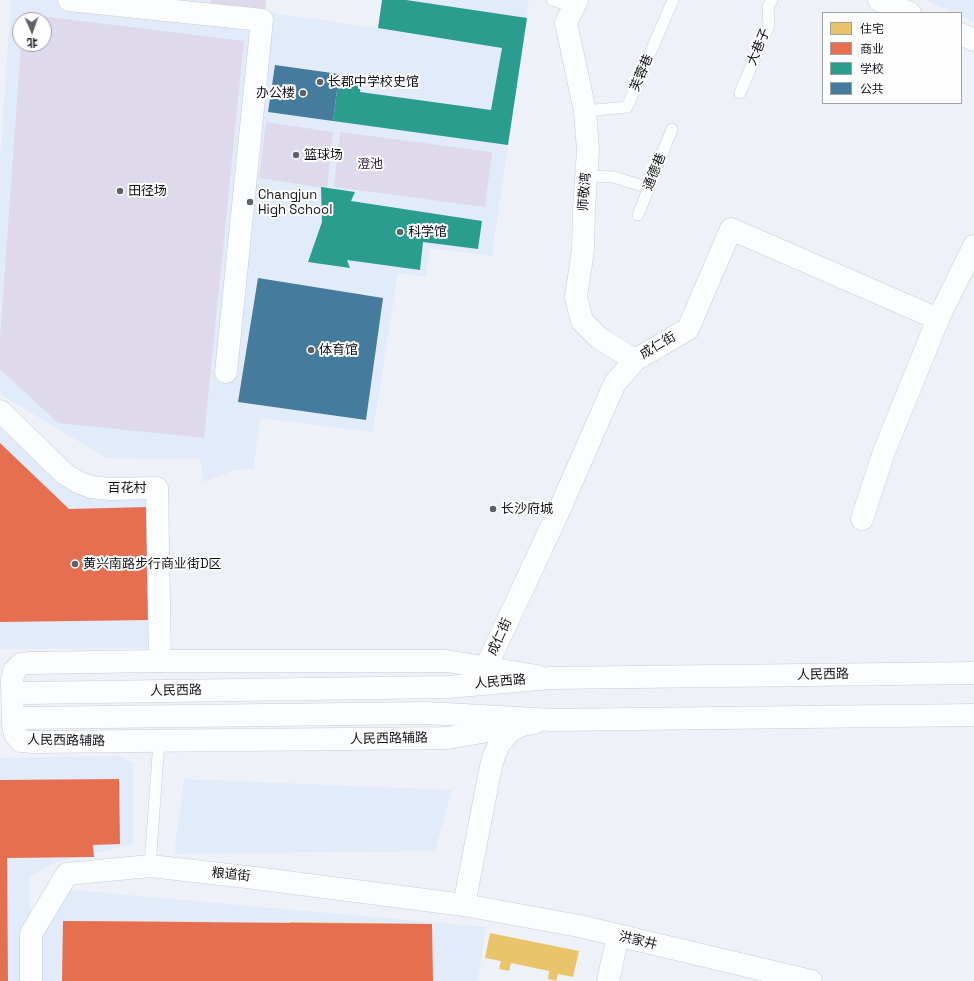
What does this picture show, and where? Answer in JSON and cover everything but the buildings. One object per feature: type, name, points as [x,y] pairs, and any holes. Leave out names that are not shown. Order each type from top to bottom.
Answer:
[{"type":"street","points":[[69,0],[154,4],[262,20],[226,372]]},
{"type":"street","points":[[879,0],[908,12]]},
{"type":"street","name":"师敬湾","points":[[575,3],[566,23],[584,111],[588,150],[583,250],[576,297],[582,321],[599,338],[635,360]]},
{"type":"street","points":[[962,34],[974,40]]},
{"type":"street","name":"成仁街","points":[[486,667],[557,515],[615,383],[635,360],[688,329],[731,229],[938,319]]},
{"type":"street","points":[[862,520],[884,452],[938,319],[974,246]]},
{"type":"street","name":"百花村","points":[[0,411],[65,474],[78,482],[91,488],[158,488],[160,661]]},
{"type":"street","name":"人民西路辅路","points":[[550,678],[446,661],[160,661],[21,664],[14,671],[12,681],[13,724],[15,734],[21,741],[33,742],[447,738],[552,720]]},
{"type":"street","name":"人民西路","points":[[25,693],[448,687],[550,678],[974,673]]},
{"type":"street","name":"人民西路","points":[[26,718],[428,713],[552,720],[974,715]]},
{"type":"street","points":[[464,905],[494,756],[499,744],[508,733],[521,725]]},
{"type":"street","name":"粮道街","points":[[31,981],[31,934],[67,874],[150,866],[464,905]]},
{"type":"street","name":"洪家井","points":[[464,905],[579,926],[811,981]]},
{"type":"street","points":[[608,981],[618,936]]},
{"type":"lane","points":[[552,0],[575,3]]},
{"type":"lane","name":"芙蓉巷","points":[[584,111],[628,107],[673,0]]},
{"type":"lane","name":"大巷子","points":[[740,93],[769,25],[768,7],[772,0]]},
{"type":"lane","name":"通德巷","points":[[638,215],[672,129]]},
{"type":"lane","points":[[586,176],[614,177],[649,188]]},
{"type":"lane","points":[[150,866],[159,741]]},
{"type":"shaded area","name":"Changjun High School","points":[[11,0],[266,0],[265,12],[378,28],[382,0],[529,0],[492,256],[430,248],[426,277],[398,273],[373,432],[260,418],[254,469],[235,470],[203,482],[200,459],[106,458],[0,394],[0,156]]},
{"type":"shaded area","points":[[925,0],[974,0],[974,22],[962,16],[962,12],[953,12]]},
{"type":"shaded area","name":"黄兴南路步行商业街D区","points":[[0,411],[65,474],[157,488],[159,648],[0,649]]},
{"type":"shaded area","points":[[119,756],[133,763],[133,844],[57,862],[29,877],[31,934],[72,890],[486,927],[478,981],[0,981],[0,758]]},
{"type":"shaded area","points":[[184,779],[452,790],[435,851],[174,854]]},
{"type":"green space","points":[[211,0],[266,0],[265,12],[211,5]]},
{"type":"green space","name":"田径场","points":[[52,17],[244,41],[204,438],[58,423],[0,369],[0,338],[20,52],[52,52]]},
{"type":"green space","name":"篮球场","points":[[266,122],[333,132],[327,188],[259,178]]},
{"type":"green space","name":"澄池","points":[[340,132],[492,152],[485,207],[334,187]]},
{"type":"place","name":"长郡中学校史馆","points":[[320,82]]},
{"type":"place","name":"办公楼","points":[[303,93]]},
{"type":"place","name":"篮球场","points":[[296,155]]},
{"type":"place","name":"田径场","points":[[120,191]]},
{"type":"place","name":"Changjun High School","points":[[250,202]]},
{"type":"place","name":"科学馆","points":[[400,232]]},
{"type":"place","name":"体育馆","points":[[311,350]]},
{"type":"place","name":"长沙府城","points":[[493,509]]},
{"type":"place","name":"黄兴南路步行商业街D区","points":[[75,564]]}]
